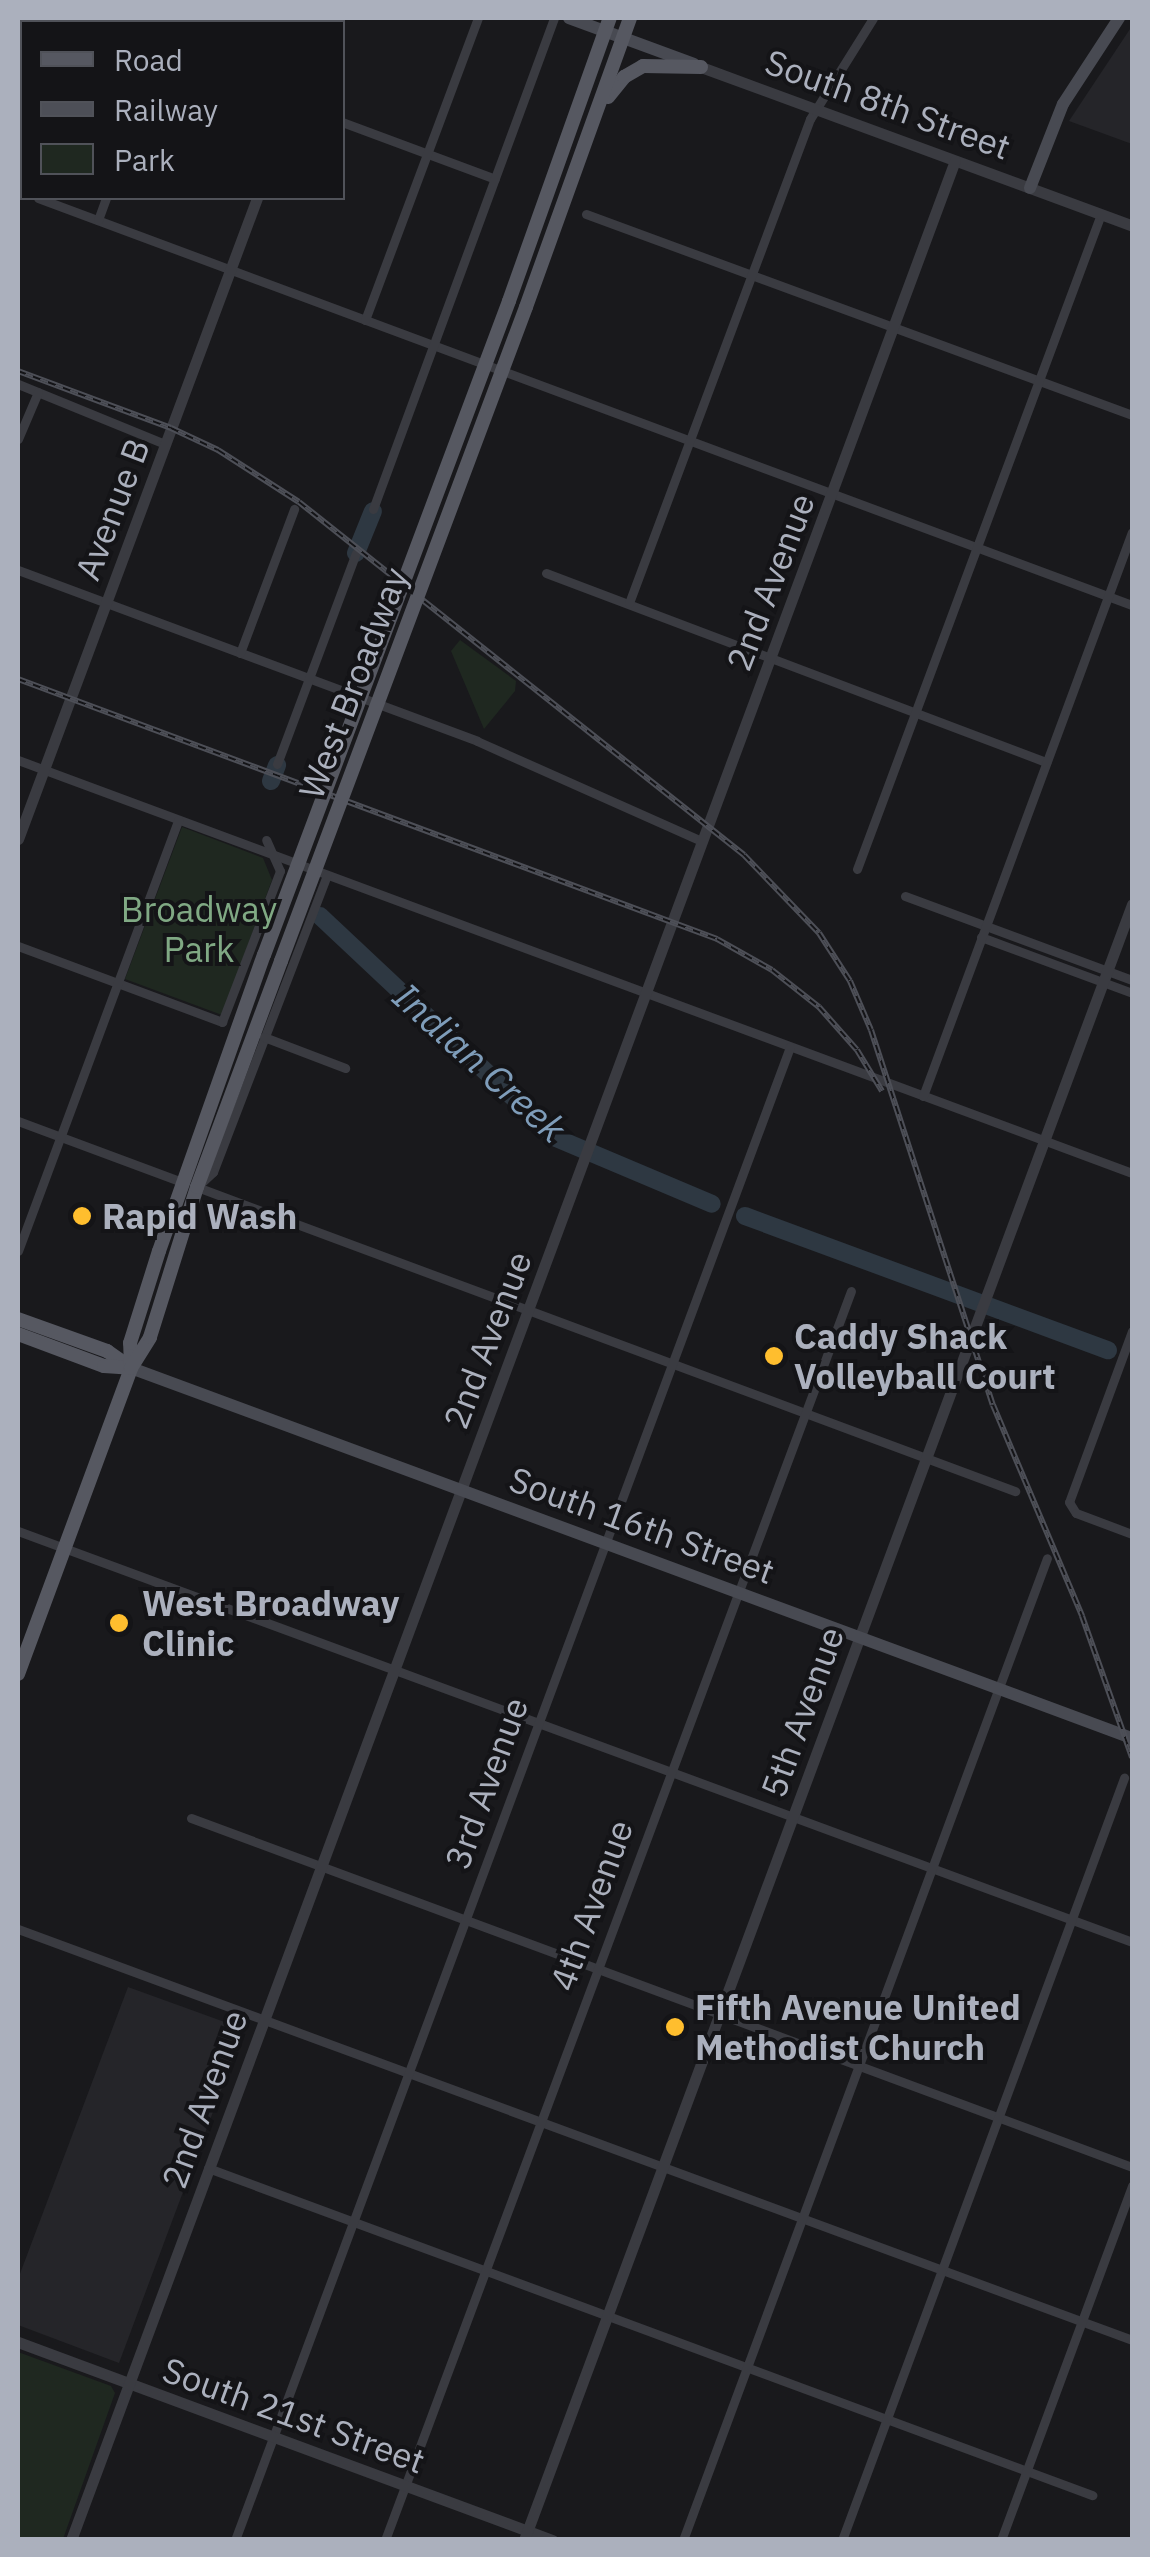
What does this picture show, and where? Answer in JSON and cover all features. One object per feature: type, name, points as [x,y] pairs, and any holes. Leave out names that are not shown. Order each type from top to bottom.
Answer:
[{"type":"main road","name":"South 8th Street","points":[[569,18],[607,24],[623,38],[702,67]]},
{"type":"main road","name":"West Broadway","points":[[18,1674],[131,1368],[130,1343],[281,960],[598,115],[630,18]]},
{"type":"main road","points":[[1030,188],[1063,104],[1119,18]]},
{"type":"main road","name":"West Broadway","points":[[190,1184],[264,955],[607,24]]},
{"type":"main road","points":[[598,115],[616,86],[632,70],[650,65],[702,67]]},
{"type":"main road","points":[[18,1318],[112,1353],[131,1368]]},
{"type":"main road","points":[[18,1334],[104,1366],[131,1368]]},
{"type":"main road","name":"South 16th Street","points":[[131,1368],[1132,1738]]},
{"type":"street","points":[[365,320],[478,18]]},
{"type":"street","points":[[373,509],[554,18]]},
{"type":"street","points":[[629,603],[815,110],[873,18]]},
{"type":"street","name":"South 8th Street","points":[[702,67],[1132,226]]},
{"type":"street","points":[[345,123],[495,179]]},
{"type":"street","name":"2nd Avenue","points":[[70,2540],[955,160]]},
{"type":"street","points":[[43,200],[1132,604]]},
{"type":"street","points":[[98,220],[105,200]]},
{"type":"street","name":"Avenue B","points":[[18,839],[256,200]]},
{"type":"street","points":[[586,214],[1132,415]]},
{"type":"street","points":[[857,868],[1102,214]]},
{"type":"street","points":[[18,384],[165,444]]},
{"type":"street","points":[[18,439],[38,392]]},
{"type":"street","points":[[240,653],[294,509]]},
{"type":"street","points":[[923,1096],[1132,532]]},
{"type":"street","points":[[278,764],[356,553]]},
{"type":"street","points":[[18,570],[477,741],[702,841]]},
{"type":"street","points":[[546,574],[1046,762]]},
{"type":"street","points":[[18,760],[1132,1173]]},
{"type":"street","points":[[18,1251],[178,820]]},
{"type":"street","points":[[18,946],[222,1022],[280,871],[266,840]]},
{"type":"street","points":[[190,1184],[213,1172],[327,874]]},
{"type":"street","points":[[905,896],[1105,977],[1132,993]]},
{"type":"street","name":"5th Avenue","points":[[526,2535],[1132,904]]},
{"type":"street","points":[[981,937],[1105,977],[1132,980]]},
{"type":"street","points":[[264,1037],[345,1068]]},
{"type":"street","name":"3rd Avenue","points":[[235,2540],[790,1046]]},
{"type":"street","points":[[18,1121],[1015,1492]]},
{"type":"street","name":"4th Avenue","points":[[385,2540],[851,1291]]},
{"type":"street","points":[[1132,1330],[1070,1506],[1076,1513],[1132,1534]]},
{"type":"street","points":[[18,1531],[1132,1942]]},
{"type":"street","points":[[683,2540],[1048,1558]]},
{"type":"street","points":[[842,2540],[1124,1778]]},
{"type":"street","points":[[192,1818],[1132,2167]]},
{"type":"street","points":[[18,1929],[1132,2340]]},
{"type":"street","points":[[208,2168],[1092,2495]]},
{"type":"street","points":[[1001,2540],[1132,2185]]},
{"type":"street","name":"South 21st Street","points":[[18,2342],[526,2535],[552,2540]]},
{"type":"shaded area","points":[[1132,26],[1132,144],[1069,121]]},
{"type":"shaded area","points":[[128,1987],[244,2029],[119,2363],[18,2325],[18,2279]]},
{"type":"green space","points":[[460,640],[516,681],[515,691],[484,729],[451,651]]},
{"type":"green space","name":"Broadway Park","points":[[182,827],[263,858],[272,880],[222,1015],[125,979]]},
{"type":"green space","points":[[18,2352],[111,2386],[115,2393],[63,2539],[18,2539]]},
{"type":"waterway","name":"Indian Creek","points":[[356,553],[373,511]]},
{"type":"waterway","name":"Indian Creek","points":[[271,781],[277,765]]},
{"type":"waterway","name":"Indian Creek","points":[[320,916],[556,1138],[712,1204]]},
{"type":"waterway","name":"Indian Creek","points":[[745,1216],[1108,1350]]},
{"type":"railway","points":[[18,371],[171,428],[218,450],[299,502],[744,855],[819,933],[850,981],[871,1030],[993,1405],[1082,1616],[1132,1757]]},
{"type":"railway","points":[[18,679],[717,939],[772,970],[819,1007],[857,1050],[882,1091]]},
{"type":"place","name":"Rapid Wash","points":[[82,1216]]},
{"type":"place","name":"Caddy Shack Volleyball Court","points":[[774,1356]]},
{"type":"place","name":"West Broadway Clinic","points":[[119,1623]]},
{"type":"place","name":"Fifth Avenue United Methodist Church","points":[[675,2027]]}]
